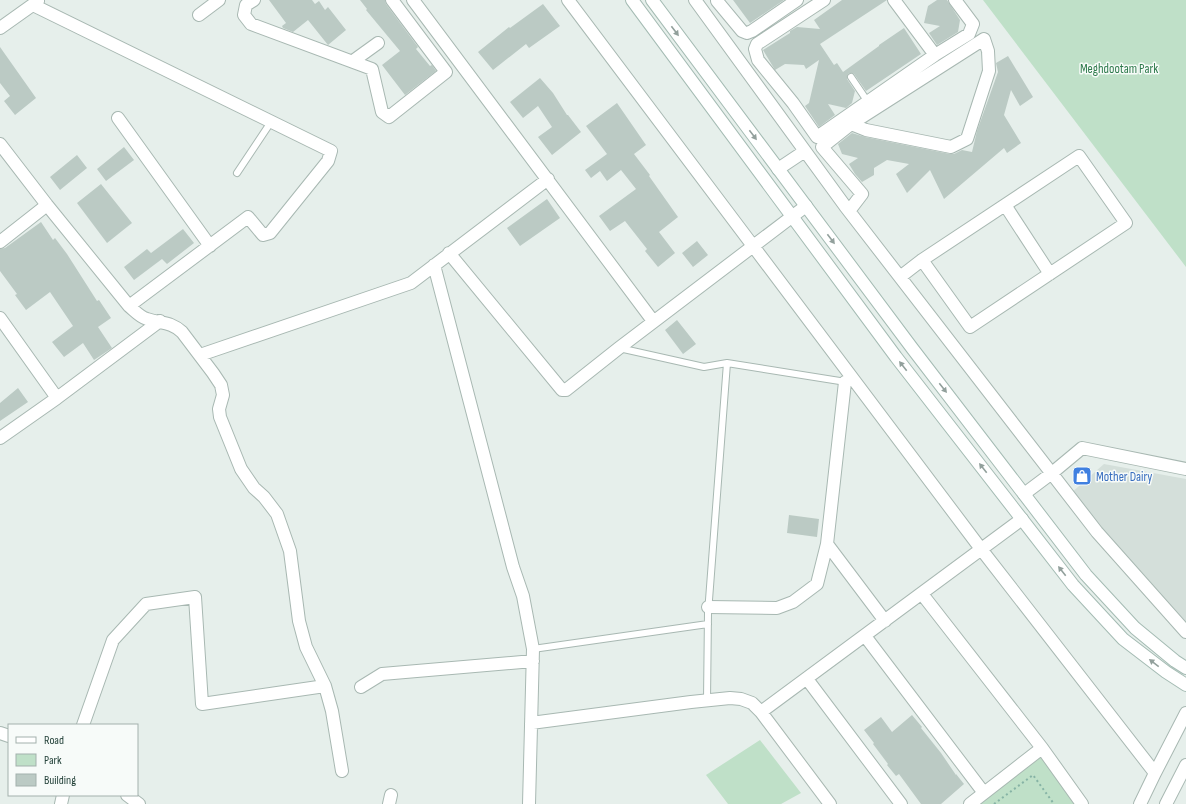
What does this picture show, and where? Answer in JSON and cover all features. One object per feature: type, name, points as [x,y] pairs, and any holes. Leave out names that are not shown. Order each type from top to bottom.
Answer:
[{"type":"street","points":[[199,15],[219,0]]},
{"type":"street","points":[[254,0],[246,5],[244,15],[252,24],[372,69],[382,112],[389,117],[459,61]]},
{"type":"street","points":[[392,0],[446,72]]},
{"type":"street","points":[[413,0],[653,321]]},
{"type":"street","points":[[568,0],[753,246],[851,382],[1155,773]]},
{"type":"street","points":[[632,0],[896,357],[1073,585],[1123,639],[1166,672],[1186,685]]},
{"type":"street","points":[[652,0],[912,348],[1086,575],[1135,628],[1175,661],[1186,668]]},
{"type":"street","points":[[708,1],[742,31],[747,33],[797,0]]},
{"type":"street","points":[[824,0],[757,44],[754,49],[758,60],[793,103],[816,138],[935,55],[969,34],[973,24],[955,0]]},
{"type":"street","points":[[894,0],[935,55]]},
{"type":"street","points":[[708,1],[763,93],[849,211],[1098,532],[1186,632]]},
{"type":"street","points":[[0,28],[36,3],[331,151],[328,161],[270,234],[263,235],[248,217],[129,306]]},
{"type":"street","points":[[849,211],[862,194],[822,147],[851,124],[984,39],[988,51],[989,71],[967,140],[951,147],[866,130],[851,124]]},
{"type":"street","points":[[353,61],[378,43]]},
{"type":"street","points":[[763,93],[776,83]]},
{"type":"street","points":[[779,115],[793,103]]},
{"type":"street","points":[[118,118],[210,246]]},
{"type":"street","points":[[0,144],[46,205],[129,306],[140,316],[147,319],[176,326],[200,355],[220,385],[223,395],[219,409],[220,417],[242,469],[254,488],[264,497],[276,514],[290,551],[299,621],[306,647],[325,686],[332,711],[342,771]]},
{"type":"street","points":[[778,169],[805,151]]},
{"type":"street","points":[[900,277],[922,260],[1079,156],[1126,222],[970,327],[922,260]]},
{"type":"street","points":[[200,355],[411,282],[548,179]]},
{"type":"street","points":[[0,242],[46,205]]},
{"type":"street","points":[[1005,205],[1050,274]]},
{"type":"street","points":[[449,253],[562,390],[568,389],[653,321],[806,206]]},
{"type":"street","points":[[434,265],[513,567],[523,596],[533,655],[528,804]]},
{"type":"street","points":[[0,318],[57,398]]},
{"type":"street","points":[[0,438],[57,398],[160,321]]},
{"type":"street","points":[[708,607],[777,608],[793,602],[817,584],[827,544],[851,382]]},
{"type":"street","points":[[1024,494],[1082,448],[1186,469]]},
{"type":"street","points":[[762,712],[1022,519]]},
{"type":"street","points":[[827,544],[885,621]]},
{"type":"street","points":[[922,594],[1042,748],[1082,804]]},
{"type":"street","points":[[83,724],[113,640],[146,604],[195,597],[202,704],[325,686]]},
{"type":"street","points":[[865,636],[984,793]]},
{"type":"street","points":[[361,687],[382,674],[533,655]]},
{"type":"street","points":[[806,679],[902,804]]},
{"type":"street","points":[[531,723],[707,700],[730,698],[740,699],[752,703],[762,712],[830,804]]},
{"type":"street","points":[[1140,804],[1186,713]]},
{"type":"street","points":[[970,804],[1042,748]]},
{"type":"street","points":[[1166,804],[1185,773]]},
{"type":"street","points":[[128,796],[139,804]]},
{"type":"lane","points":[[851,78],[868,102]]},
{"type":"lane","points":[[237,173],[271,122]]},
{"type":"lane","points":[[619,348],[704,367],[727,363],[851,382]]},
{"type":"lane","points":[[707,700],[708,607],[727,363]]},
{"type":"lane","points":[[533,655],[708,624]]},
{"type":"path","points":[[994,804],[1033,775],[1054,804]]},
{"type":"shaded area","points":[[1104,464],[1186,479],[1186,624],[1070,494]]},
{"type":"green space","name":"Meghdootam Park","points":[[983,0],[1186,0],[1186,267]]},
{"type":"green space","points":[[760,740],[801,793],[781,804],[728,804],[706,775]]},
{"type":"green space","points":[[1041,756],[1076,804],[979,804]]},
{"type":"building","points":[[269,0],[312,0],[315,4],[319,1],[325,10],[328,7],[346,30],[328,45],[308,20],[293,32],[283,28],[282,26],[286,23]]},
{"type":"building","points":[[360,0],[385,0],[386,4],[418,47],[416,49],[436,71],[405,95],[382,65],[400,51],[366,10],[367,9]]},
{"type":"building","points":[[733,0],[784,0],[750,23]]},
{"type":"building","points":[[842,0],[887,0],[820,44],[834,65],[837,63],[843,72],[904,28],[921,54],[866,91],[854,74],[848,74],[847,79],[855,91],[852,103],[846,108],[828,104],[835,115],[819,127],[805,106],[809,103],[819,60],[806,69],[804,65],[785,64],[775,70],[763,50],[797,27],[820,29],[814,20]]},
{"type":"building","points":[[937,0],[947,0],[960,20],[958,32],[937,45],[929,33],[940,26],[924,23],[928,6]]},
{"type":"building","points":[[543,4],[560,26],[529,48],[526,44],[493,70],[478,52],[509,27],[510,28]]},
{"type":"building","points":[[0,47],[36,98],[15,115],[4,101],[10,96],[0,83]]},
{"type":"building","points":[[1008,56],[1033,97],[1020,106],[1011,90],[1004,115],[1021,143],[1007,153],[1004,148],[944,199],[930,170],[907,193],[896,174],[909,164],[887,160],[874,168],[874,175],[862,182],[855,174],[849,164],[858,158],[842,154],[838,144],[852,133],[950,154],[954,154],[962,150],[972,152],[977,131],[998,72],[996,63]]},
{"type":"building","points":[[540,78],[553,93],[567,115],[581,132],[552,155],[538,137],[552,127],[538,106],[523,118],[510,102]]},
{"type":"building","points":[[617,103],[646,145],[634,154],[678,217],[659,232],[675,253],[658,267],[645,251],[647,249],[625,221],[610,231],[599,216],[636,189],[621,170],[607,181],[600,171],[591,178],[585,170],[607,154],[586,126]]},
{"type":"building","points":[[124,147],[134,160],[106,181],[97,169]]},
{"type":"building","points":[[77,155],[87,168],[60,190],[50,177]]},
{"type":"building","points":[[101,184],[132,223],[107,243],[77,203]]},
{"type":"building","points":[[547,199],[560,218],[520,246],[507,228]]},
{"type":"building","points":[[41,222],[53,240],[55,238],[67,254],[97,301],[99,300],[111,318],[98,327],[112,348],[94,360],[83,343],[64,357],[52,342],[73,326],[50,292],[26,310],[15,295],[17,294],[0,271],[0,249],[5,248]]},
{"type":"building","points":[[183,229],[194,243],[167,264],[162,259],[134,280],[124,267],[147,249],[151,253]]},
{"type":"building","points":[[697,241],[708,255],[693,267],[682,253]]},
{"type":"building","points":[[677,320],[696,344],[683,354],[665,330]]},
{"type":"building","points":[[18,388],[28,402],[0,421],[0,403]]},
{"type":"building","points":[[789,515],[819,519],[817,537],[787,533]]},
{"type":"building","points":[[912,715],[964,784],[941,804],[921,804],[899,774],[896,776],[887,765],[888,764],[864,730],[881,717],[892,732]]},
{"type":"place","name":"Mother Dairy","points":[[1082,476]]}]
